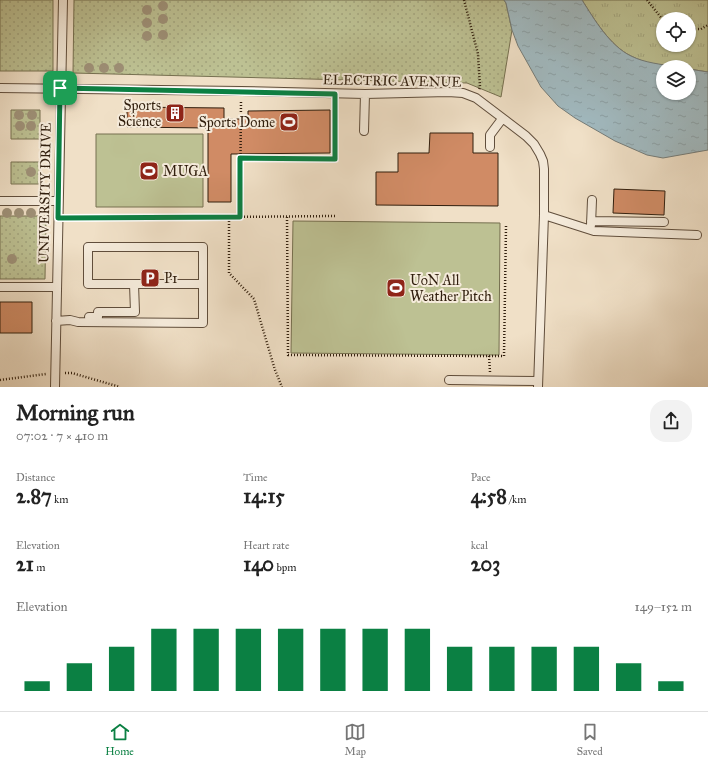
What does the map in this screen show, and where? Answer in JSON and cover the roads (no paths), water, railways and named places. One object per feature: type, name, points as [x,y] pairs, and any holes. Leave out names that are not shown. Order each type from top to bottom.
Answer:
[{"type":"lane","name":"UNIVERSITY DRIVE","points":[[55,387],[62,0]]},
{"type":"lane","name":"ELECTRIC AVENUE","points":[[0,88],[241,91],[335,94],[448,92],[463,93],[476,98],[526,136],[534,144],[543,161],[544,216],[538,384]]},
{"type":"lane","points":[[364,131],[365,94]]},
{"type":"lane","points":[[490,147],[490,135],[502,118]]},
{"type":"lane","points":[[590,230],[592,200]]},
{"type":"lane","points":[[0,201],[58,201]]},
{"type":"lane","points":[[544,216],[590,230],[697,235]]},
{"type":"lane","points":[[591,220],[664,222]]},
{"type":"lane","points":[[56,320],[70,320],[78,322],[203,323],[203,284],[203,247],[88,247],[88,284],[203,284]]},
{"type":"lane","points":[[70,320],[78,317],[98,317],[98,312],[135,312],[134,284]]},
{"type":"lane","points":[[0,287],[56,287]]},
{"type":"lane","points":[[449,380],[538,384]]},
{"type":"water","points":[[504,0],[582,0],[603,31],[616,46],[631,56],[656,64],[656,100],[696,100],[696,70],[708,72],[708,150],[663,158],[647,155],[615,141],[575,118],[558,106],[541,87],[518,46],[512,30]]},
{"type":"place","name":"Sports Science","points":[[175,113]]},
{"type":"place","name":"Sports Dome","points":[[289,122]]},
{"type":"place","name":"MUGA","points":[[149,171]]},
{"type":"place","name":"P1","points":[[150,278]]},
{"type":"place","name":"UoN All Weather Pitch","points":[[396,288]]}]
